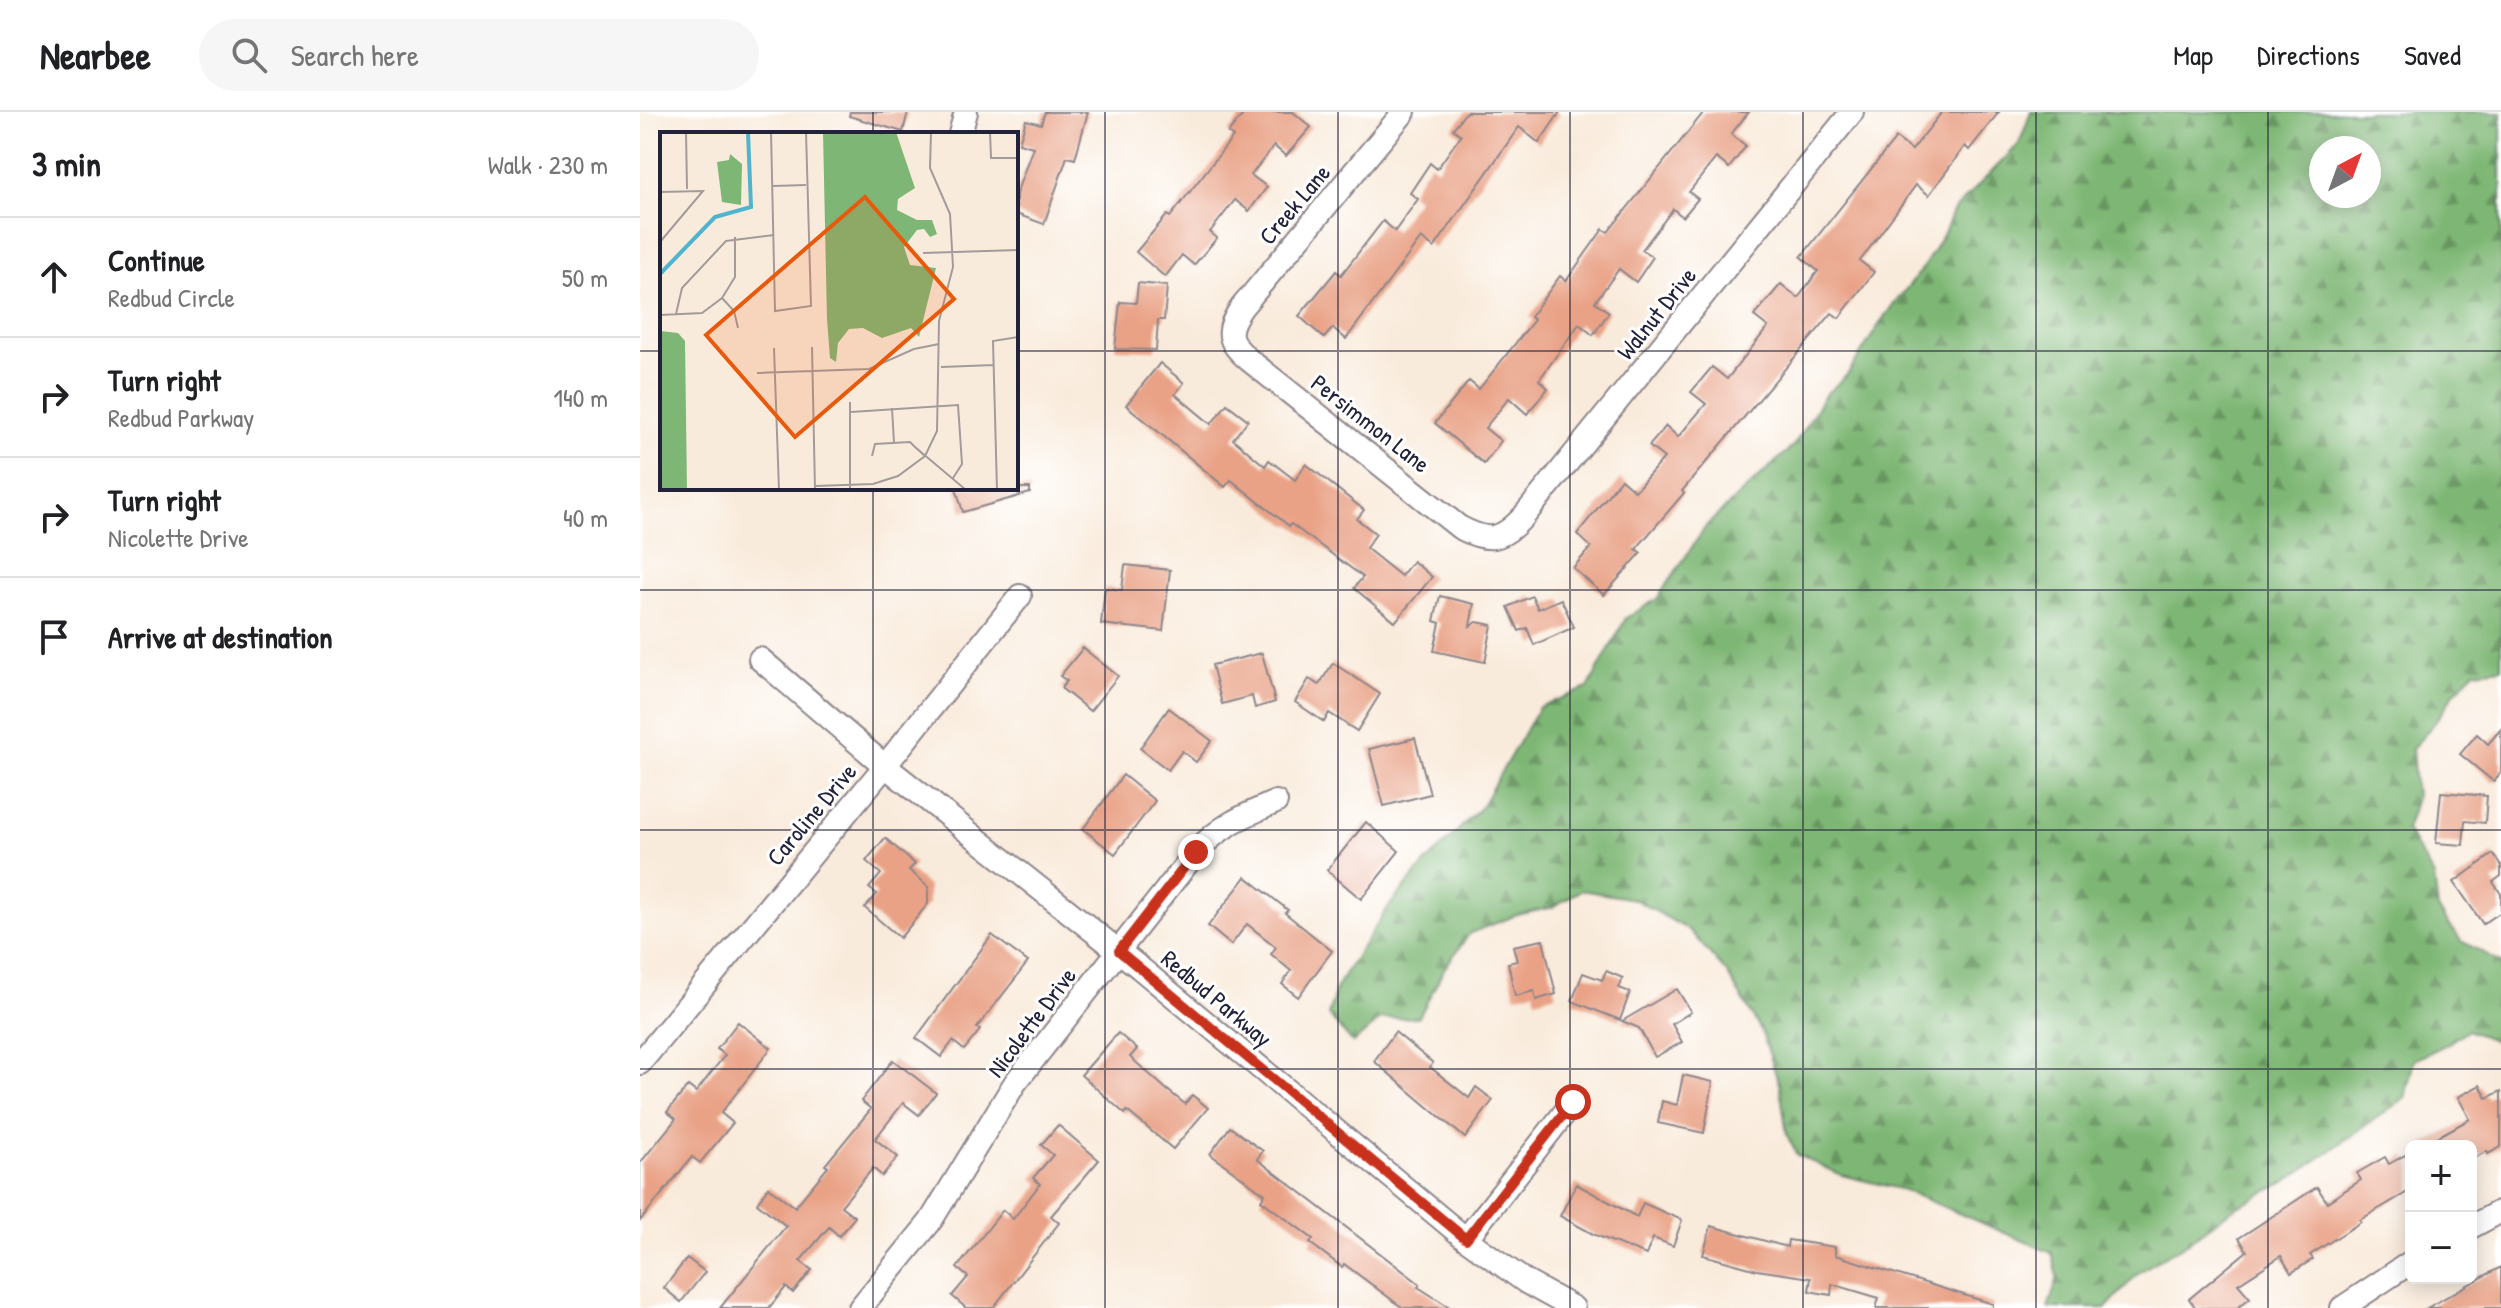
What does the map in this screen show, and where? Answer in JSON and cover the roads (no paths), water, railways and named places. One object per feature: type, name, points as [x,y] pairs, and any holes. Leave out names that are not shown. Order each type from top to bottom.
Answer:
[{"type":"street","points":[[961,132],[966,112]]},
{"type":"street","name":"Creek Lane","points":[[1230,332],[1233,319],[1242,307],[1404,112]]},
{"type":"street","name":"Walnut Drive","points":[[1493,538],[1510,531],[1524,516],[1852,112]]},
{"type":"street","name":"Persimmon Lane","points":[[1230,332],[1238,350],[1249,360],[1459,527],[1475,535],[1493,538]]},
{"type":"street","name":"Caroline Drive","points":[[640,1063],[885,766],[1020,596]]},
{"type":"street","name":"Redbud Parkway","points":[[760,659],[885,766],[1119,951],[1466,1239],[1526,1282],[1573,1308]]},
{"type":"street","name":"Nicolette Drive","points":[[860,1308],[930,1222],[1015,1083],[1196,852],[1216,831],[1276,802]]},
{"type":"street","points":[[1466,1239],[1573,1102]]},
{"type":"street","points":[[2477,1224],[2501,1211]]},
{"type":"street","points":[[2342,1308],[2405,1266]]}]
